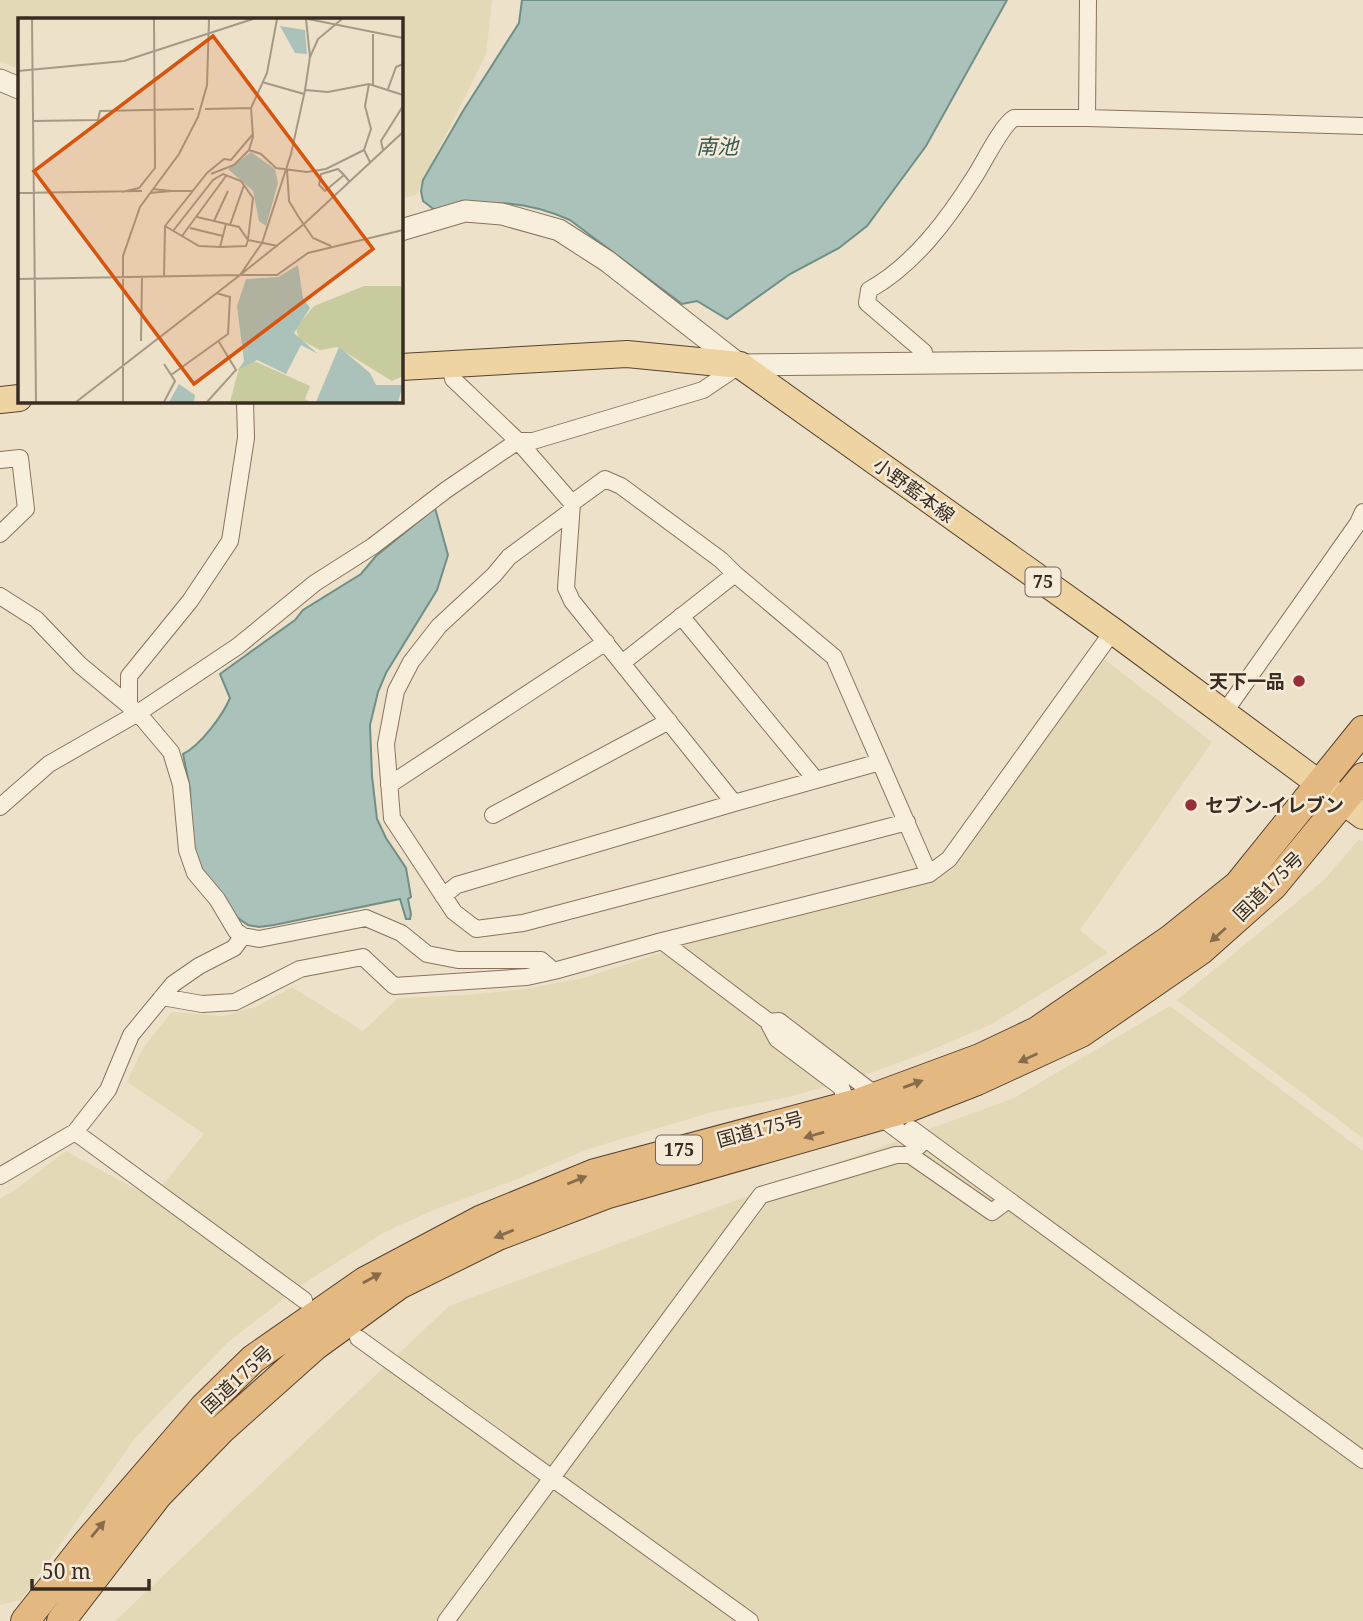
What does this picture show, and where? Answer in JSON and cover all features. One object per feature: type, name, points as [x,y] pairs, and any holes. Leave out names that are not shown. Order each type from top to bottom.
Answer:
[{"type":"highway","name":"国道175号","points":[[25,1621],[86,1544],[204,1407],[253,1359],[498,1236],[608,1194],[880,1106],[1037,1031],[1172,938],[1238,885],[1363,730]]},
{"type":"highway","name":"国道175号","points":[[61,1621],[158,1495],[365,1281],[480,1220],[594,1173],[850,1095],[910,1118],[977,1081],[1081,1033],[1200,951],[1273,886],[1354,809],[1363,777]]},
{"type":"main road","name":"小野藍本線","points":[[402,367],[627,354],[740,365],[1113,631],[1354,809]]},
{"type":"main road","points":[[0,400],[18,398]]},
{"type":"street","points":[[1087,118],[1088,0]]},
{"type":"street","points":[[0,80],[18,88]]},
{"type":"street","points":[[925,362],[924,352],[867,303],[870,290],[906,265],[958,202],[1006,123],[1014,118],[1363,126]]},
{"type":"street","points":[[402,230],[465,211],[502,214],[559,230],[607,261],[740,365]]},
{"type":"street","points":[[0,807],[49,764],[238,646],[316,583],[373,546],[446,490],[518,441],[533,441],[703,390],[740,365],[1363,359]]},
{"type":"street","points":[[450,364],[453,379],[518,441],[572,507],[566,588],[572,601],[734,803]]},
{"type":"street","points":[[134,710],[129,676],[190,601],[230,541],[246,438],[245,402]]},
{"type":"street","points":[[0,460],[20,458],[26,509],[0,534]]},
{"type":"street","points":[[907,822],[523,923],[476,929],[454,912],[392,818],[386,744],[396,691],[411,662],[439,626],[494,575],[509,557],[606,479],[632,494],[721,561],[834,657],[907,822],[929,874]]},
{"type":"street","points":[[1224,713],[1358,523],[1363,512]]},
{"type":"street","points":[[622,663],[735,574]]},
{"type":"street","points":[[0,596],[36,619],[80,665],[134,710],[171,752],[181,785],[187,850],[195,873],[217,900],[236,932],[259,939],[366,918],[401,933],[427,954],[458,960],[541,960],[554,971]]},
{"type":"street","points":[[681,616],[816,780]]},
{"type":"street","points":[[162,998],[202,1004],[234,1002],[275,984],[300,969],[363,957],[394,986],[527,976],[929,874],[949,859],[1113,631]]},
{"type":"street","points":[[389,785],[606,642]]},
{"type":"street","points":[[493,815],[669,721]]},
{"type":"street","points":[[443,896],[457,886],[880,762]]},
{"type":"street","points":[[0,1176],[75,1132],[108,1090],[131,1035],[173,984],[234,948],[243,936]]},
{"type":"street","points":[[662,941],[768,1022],[777,1039],[850,1095]]},
{"type":"street","points":[[768,1022],[779,1021],[868,1089],[880,1106],[986,1196],[1008,1200],[1363,1460]]},
{"type":"street","points":[[910,1118],[1005,1190],[1008,1200]]},
{"type":"street","points":[[75,1132],[237,1251],[233,1258],[443,1390],[438,1396],[750,1621]]},
{"type":"street","points":[[446,1621],[761,1195],[896,1155],[910,1154],[992,1212],[1008,1200]]},
{"type":"shaded area","points":[[0,0],[492,0],[486,55],[416,195],[402,198],[402,18],[18,18],[18,69],[0,61]]},
{"type":"shaded area","points":[[1104,659],[1212,742],[1080,930],[1108,953],[992,1024],[917,1056],[856,1078],[788,1097],[712,1112],[588,1149],[431,1211],[383,1233],[306,1282],[228,1342],[135,1438],[21,1600],[0,1605],[0,1198],[15,1190],[66,1151],[152,1198],[204,1134],[127,1082],[143,1048],[172,1012],[223,1016],[258,1006],[292,987],[363,1031],[398,998],[525,989],[584,978],[713,936],[865,900],[923,880],[951,865]]},
{"type":"shaded area","points":[[1359,839],[1363,842],[1363,1138],[1177,1000],[1324,880]]},
{"type":"shaded area","points":[[1170,1006],[1363,1151],[1363,1621],[115,1621],[449,1306],[1014,1098]]},
{"type":"water","name":"南池","points":[[522,0],[1007,0],[926,146],[867,226],[839,248],[790,274],[727,319],[697,301],[682,304],[570,220],[553,213],[504,203],[471,204],[436,211],[423,201],[423,180],[519,23]]},
{"type":"water","points":[[435,508],[448,555],[437,590],[386,673],[370,725],[377,819],[406,868],[411,897],[408,899],[410,919],[406,919],[400,899],[274,925],[248,925],[238,918],[197,862],[192,845],[190,789],[183,754],[197,744],[210,729],[230,698],[220,674],[295,620],[303,610],[361,574],[376,556]]},
{"type":"place","name":"天下一品","points":[[1299,681]]},
{"type":"place","name":"セブン-イレブン","points":[[1191,805]]}]
